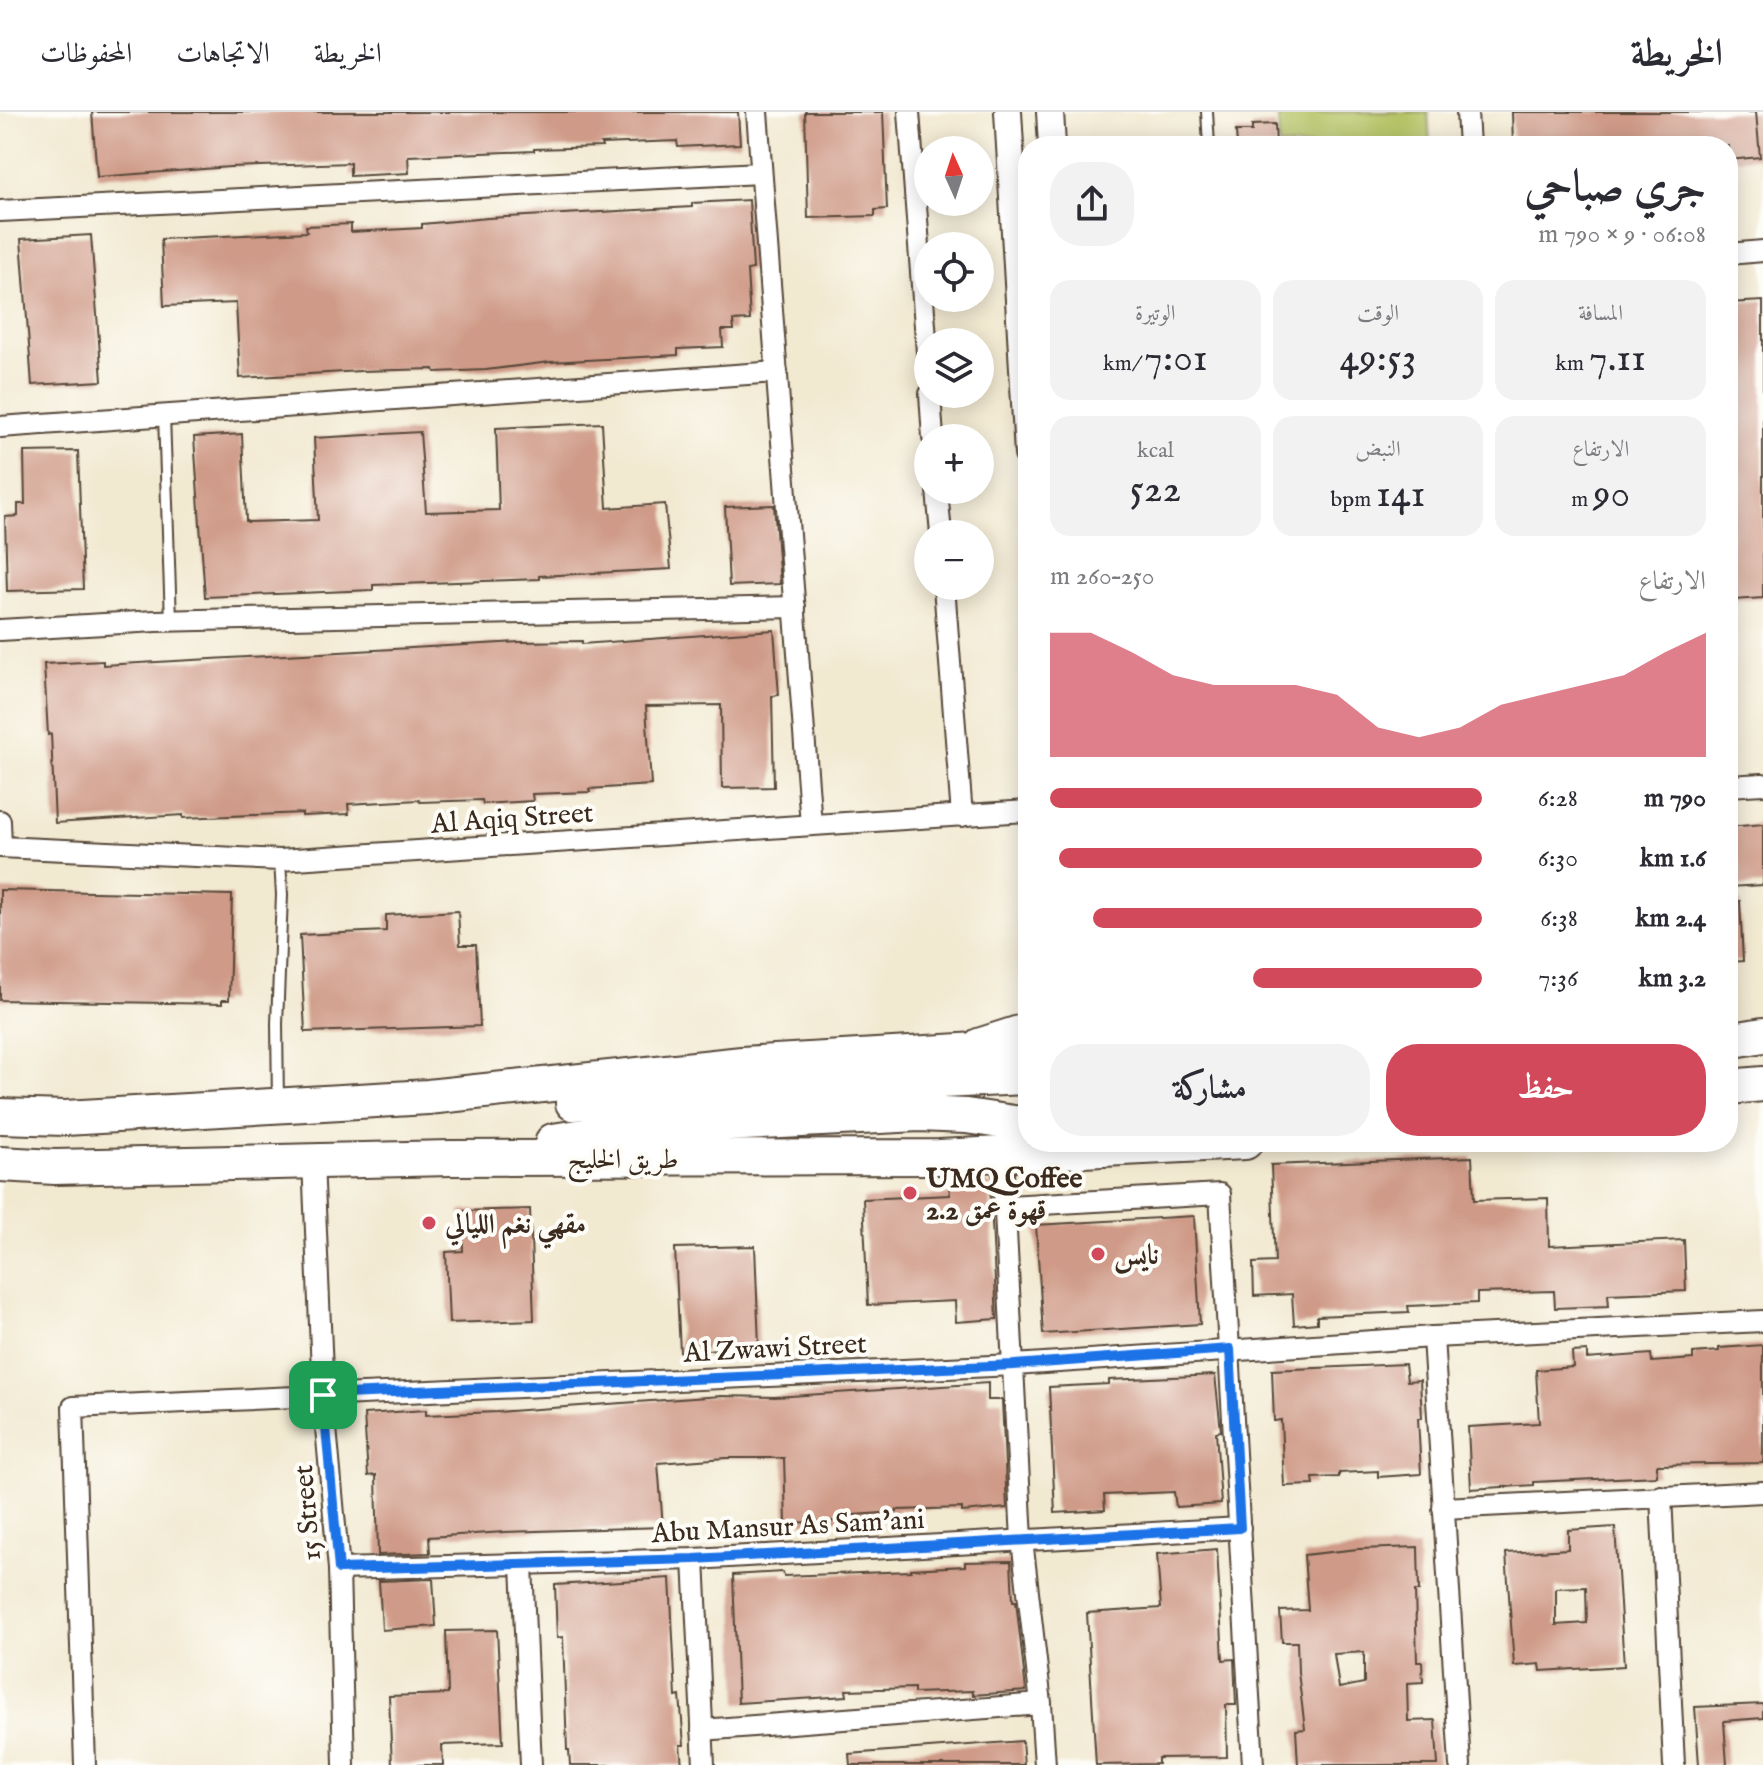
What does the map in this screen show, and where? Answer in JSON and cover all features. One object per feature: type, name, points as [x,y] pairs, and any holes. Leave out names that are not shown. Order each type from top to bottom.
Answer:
[{"type":"main road","points":[[0,1116],[65,1118],[346,1102],[510,1090],[742,1064],[1018,1048]]},
{"type":"main road","points":[[346,1102],[494,1107],[648,1100],[767,1089],[1018,1077]]},
{"type":"main road","points":[[450,1158],[629,1129],[919,1114],[966,1116],[1018,1124]]},
{"type":"main road","name":"طريق الخليج","points":[[0,1164],[55,1167],[450,1158],[939,1157],[1042,1152]]},
{"type":"main road","points":[[0,1171],[55,1167]]},
{"type":"street","points":[[757,112],[811,825]]},
{"type":"street","points":[[909,112],[925,328]]},
{"type":"street","points":[[1008,112],[1018,283]]},
{"type":"street","points":[[1467,112],[1468,136]]},
{"type":"street","points":[[1049,114],[1051,136]]},
{"type":"street","points":[[0,211],[761,173]]},
{"type":"street","points":[[1738,253],[1763,251]]},
{"type":"street","points":[[0,427],[777,372]]},
{"type":"street","points":[[945,600],[962,816]]},
{"type":"street","points":[[0,630],[171,621],[795,607]]},
{"type":"street","points":[[1738,785],[1763,784]]},
{"type":"street","name":"Al Aqiq Street","points":[[0,847],[280,860],[1018,812]]},
{"type":"street","points":[[0,821],[0,847]]},
{"type":"street","points":[[954,1051],[1018,1029]]},
{"type":"street","points":[[1002,1154],[1022,1540],[1045,1765]]},
{"type":"street","name":"15 Street","points":[[313,1161],[323,1395],[339,1569],[344,1765]]},
{"type":"street","points":[[1006,1206],[1220,1194],[1253,1765]]},
{"type":"street","name":"Al Zwawi Street","points":[[85,1765],[73,1407],[1014,1365],[1433,1337],[1763,1321]]},
{"type":"street","points":[[1433,1337],[1460,1765]]},
{"type":"street","points":[[1443,1508],[1763,1492]]},
{"type":"street","points":[[1661,1496],[1674,1765]]},
{"type":"street","name":"Abu Mansur As Sam'ani","points":[[339,1569],[694,1559],[1240,1528]]},
{"type":"street","points":[[694,1559],[704,1765]]},
{"type":"street","points":[[522,1565],[531,1765]]},
{"type":"street","points":[[702,1730],[1041,1704]]},
{"type":"lane","points":[[1207,112],[1208,136]]},
{"type":"lane","points":[[164,415],[171,621]]},
{"type":"lane","points":[[278,1106],[280,860]]},
{"type":"green space","points":[[1278,112],[1428,112],[1429,136],[1279,136]]},
{"type":"building","points":[[92,112],[738,112],[740,144],[678,147],[677,141],[408,156],[409,173],[350,176],[350,163],[230,167],[97,177]]},
{"type":"building","points":[[805,112],[883,112],[887,209],[875,210],[875,216],[808,218]]},
{"type":"building","points":[[1512,112],[1756,112],[1760,157],[1738,159],[1738,136],[1513,136]]},
{"type":"building","points":[[1275,124],[1276,136],[1236,136],[1236,131],[1252,131],[1252,125]]},
{"type":"building","points":[[749,200],[753,269],[747,270],[750,320],[733,321],[734,330],[722,330],[723,347],[678,349],[678,355],[550,362],[486,370],[361,371],[240,378],[236,303],[164,306],[161,239],[307,232],[306,226],[351,224],[351,232],[422,228],[422,224],[488,218],[692,207],[692,203]]},
{"type":"building","points":[[91,235],[102,381],[32,385],[21,239]]},
{"type":"building","points":[[1763,301],[1763,598],[1738,600],[1738,302]]},
{"type":"building","points":[[602,423],[607,508],[665,504],[671,569],[539,576],[539,579],[373,585],[373,590],[205,597],[194,437],[242,434],[246,521],[318,520],[314,438],[420,432],[426,512],[499,510],[496,428]]},
{"type":"building","points":[[78,451],[83,589],[7,591],[5,517],[18,516],[18,504],[25,504],[24,452]]},
{"type":"building","points":[[774,505],[780,584],[729,586],[725,507]]},
{"type":"building","points":[[774,630],[779,695],[772,696],[774,787],[722,788],[721,705],[646,706],[651,785],[532,794],[533,801],[483,804],[482,800],[419,800],[348,804],[349,814],[183,818],[183,815],[55,823],[44,664],[103,661],[103,665],[520,642],[582,641],[582,644]]},
{"type":"building","points":[[1763,824],[1763,885],[1738,886],[1738,826]]},
{"type":"building","points":[[0,890],[232,895],[229,1000],[222,1000],[222,1004],[0,1000]]},
{"type":"building","points":[[1738,901],[1740,901],[1743,961],[1738,961]]},
{"type":"building","points":[[458,911],[460,945],[476,945],[480,1026],[305,1032],[300,935],[386,931],[386,915]]},
{"type":"building","points":[[1472,1157],[1474,1200],[1548,1198],[1549,1246],[1684,1240],[1686,1291],[1608,1294],[1609,1306],[1555,1308],[1554,1291],[1477,1293],[1477,1303],[1408,1306],[1409,1312],[1317,1316],[1317,1323],[1294,1325],[1292,1294],[1254,1296],[1253,1263],[1275,1262],[1271,1165]]},
{"type":"building","points":[[990,1184],[997,1319],[956,1322],[955,1301],[868,1305],[863,1199],[950,1195],[949,1186]]},
{"type":"building","points":[[530,1209],[534,1320],[449,1323],[446,1252],[463,1251],[461,1211]]},
{"type":"building","points":[[1194,1216],[1200,1324],[1043,1334],[1036,1225]]},
{"type":"building","points":[[755,1246],[759,1346],[680,1352],[675,1248]]},
{"type":"building","points":[[1763,1345],[1763,1463],[1657,1465],[1657,1476],[1534,1482],[1534,1485],[1471,1489],[1468,1427],[1539,1423],[1536,1370],[1573,1367],[1572,1352],[1587,1351],[1587,1359],[1651,1354],[1652,1362],[1693,1359],[1693,1353],[1719,1351],[1719,1348]]},
{"type":"building","points":[[1405,1364],[1407,1381],[1420,1380],[1422,1418],[1418,1418],[1421,1474],[1378,1477],[1378,1471],[1339,1473],[1339,1477],[1313,1478],[1314,1485],[1284,1486],[1281,1420],[1274,1421],[1272,1370]]},
{"type":"building","points":[[1215,1375],[1221,1431],[1216,1432],[1221,1504],[1176,1507],[1174,1492],[1104,1495],[1105,1510],[1055,1513],[1049,1387],[1109,1384],[1109,1380]]},
{"type":"building","points":[[988,1383],[988,1400],[1002,1400],[1007,1508],[962,1512],[962,1508],[897,1510],[839,1516],[839,1521],[786,1523],[784,1458],[658,1463],[663,1527],[429,1537],[430,1553],[378,1555],[376,1475],[368,1476],[364,1414],[426,1410],[426,1415],[497,1412],[721,1396],[775,1397]]},
{"type":"building","points":[[1615,1527],[1624,1666],[1541,1671],[1540,1664],[1514,1666],[1506,1553],[1568,1549],[1568,1530]],"holes":[[[1586,1587],[1587,1623],[1556,1625],[1556,1588]]]},
{"type":"building","points":[[1418,1547],[1419,1591],[1415,1591],[1417,1662],[1422,1662],[1423,1682],[1407,1683],[1408,1721],[1435,1720],[1438,1765],[1298,1765],[1296,1730],[1305,1729],[1297,1642],[1282,1642],[1280,1611],[1308,1610],[1304,1555]],"holes":[[[1364,1652],[1364,1683],[1339,1688],[1334,1654]]]},
{"type":"building","points":[[1217,1549],[1223,1660],[1234,1659],[1236,1705],[1226,1705],[1227,1757],[1158,1758],[1158,1764],[1096,1765],[1087,1613],[1161,1608],[1157,1554]]},
{"type":"building","points":[[1011,1561],[1013,1601],[1016,1601],[1026,1691],[973,1695],[973,1691],[914,1693],[914,1688],[846,1690],[847,1696],[738,1703],[733,1575],[911,1571],[965,1566],[965,1562]]},
{"type":"building","points":[[670,1578],[676,1697],[680,1696],[684,1745],[680,1745],[682,1765],[570,1765],[563,1637],[557,1638],[555,1585]]},
{"type":"building","points":[[433,1579],[436,1626],[382,1630],[379,1581]]},
{"type":"building","points":[[497,1630],[503,1743],[442,1745],[443,1765],[392,1765],[389,1696],[448,1694],[446,1631]]},
{"type":"building","points":[[1763,1704],[1763,1718],[1724,1721],[1727,1765],[1699,1765],[1695,1707]]},
{"type":"building","points":[[1022,1741],[1024,1765],[850,1765],[849,1754]]},
{"type":"place","name":"UMQ Coffee 2.2 قهوة عمق","points":[[910,1193]]},
{"type":"place","name":"مقهي نغم الليالي","points":[[429,1223]]},
{"type":"place","name":"نايس","points":[[1098,1254]]},
{"type":"route","points":[[1230,1349],[1240,1528],[694,1559],[339,1569],[323,1395],[1014,1365],[1230,1349]]}]
